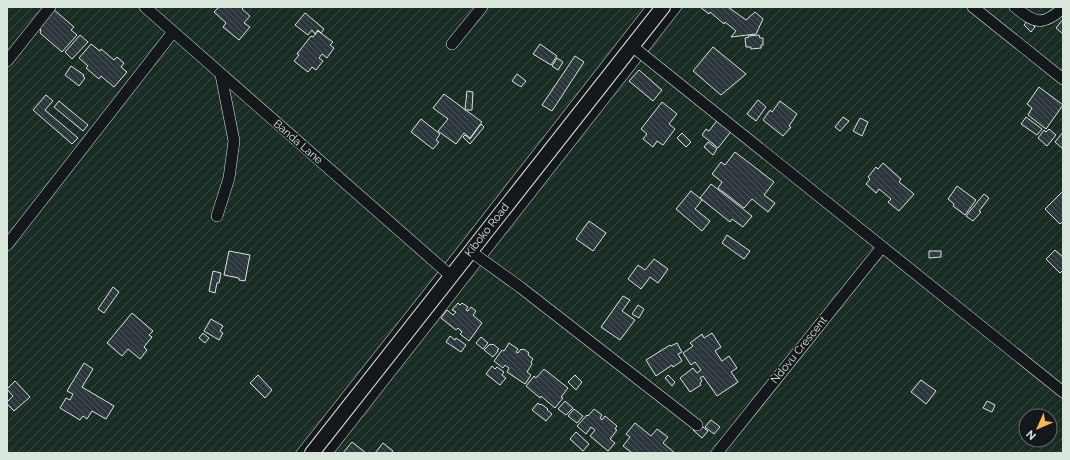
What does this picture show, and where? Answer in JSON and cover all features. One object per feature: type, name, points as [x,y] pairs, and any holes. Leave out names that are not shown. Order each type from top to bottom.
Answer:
[{"type":"street","points":[[7,61],[50,7]]},
{"type":"street","name":"Banda Lane","points":[[145,7],[451,276]]},
{"type":"street","points":[[452,44],[482,7]]},
{"type":"street","name":"Kiboko Road","points":[[312,453],[663,7]]},
{"type":"street","points":[[972,7],[1063,79]]},
{"type":"street","points":[[1015,7],[1033,20],[1044,21],[1055,15],[1063,8]]},
{"type":"street","points":[[7,245],[173,32]]},
{"type":"street","points":[[632,46],[1063,392]]},
{"type":"street","points":[[217,216],[229,178],[234,142],[221,75]]},
{"type":"street","name":"Ndovu Crescent","points":[[717,453],[882,247]]},
{"type":"street","points":[[470,251],[520,287],[696,425]]},
{"type":"green space","points":[[7,7],[645,7],[295,453],[7,453]]},
{"type":"green space","points":[[683,7],[1063,7],[1063,453],[334,453]]},
{"type":"building","points":[[219,7],[244,7],[242,9],[250,16],[244,23],[250,27],[239,40],[223,27],[226,23],[214,12]]},
{"type":"building","points":[[700,7],[728,7],[746,20],[755,12],[763,19],[756,34],[731,37],[736,31],[725,22],[724,24],[710,12],[709,14]]},
{"type":"building","points":[[53,9],[74,27],[71,30],[77,35],[62,52],[40,33],[41,30],[38,27]]},
{"type":"building","points":[[305,13],[324,29],[321,33],[318,30],[315,34],[312,30],[308,35],[295,25]]},
{"type":"building","points":[[1063,19],[1063,34],[1056,28]]},
{"type":"building","points":[[1028,20],[1035,27],[1031,32],[1024,25]]},
{"type":"building","points":[[318,31],[333,42],[330,45],[334,48],[327,58],[322,54],[319,58],[323,61],[316,70],[312,67],[308,72],[294,61],[299,55],[297,54],[311,36],[313,37]]},
{"type":"building","points":[[80,35],[88,42],[72,59],[65,52]]},
{"type":"building","points":[[759,35],[760,38],[763,38],[763,45],[761,45],[761,48],[751,49],[751,47],[746,47],[745,38],[749,37],[748,36]]},
{"type":"building","points":[[91,44],[100,51],[101,49],[114,60],[117,57],[124,63],[121,67],[127,72],[114,87],[101,76],[99,79],[86,68],[88,66],[79,58]]},
{"type":"building","points":[[540,44],[557,56],[551,65],[533,54]]},
{"type":"building","points":[[713,47],[746,74],[721,95],[693,71]]},
{"type":"building","points":[[575,56],[584,62],[552,111],[542,105]]},
{"type":"building","points":[[557,58],[563,62],[558,70],[552,66]]},
{"type":"building","points":[[71,66],[84,75],[83,76],[85,78],[79,86],[65,75]]},
{"type":"building","points":[[639,70],[662,90],[653,101],[629,81]]},
{"type":"building","points":[[517,74],[526,81],[521,87],[512,81]]},
{"type":"building","points":[[1039,87],[1063,105],[1046,129],[1028,115],[1032,108],[1027,104]]},
{"type":"building","points":[[467,91],[473,92],[472,110],[465,110]]},
{"type":"building","points":[[444,94],[482,122],[470,138],[464,133],[456,144],[438,131],[448,119],[433,108]]},
{"type":"building","points":[[46,95],[53,101],[45,110],[78,138],[72,144],[33,110]]},
{"type":"building","points":[[758,100],[766,107],[756,121],[747,114]]},
{"type":"building","points":[[59,101],[88,125],[83,131],[54,107]]},
{"type":"building","points":[[780,101],[797,114],[789,126],[791,127],[783,136],[763,120],[770,110],[772,112]]},
{"type":"building","points":[[662,102],[677,114],[669,124],[675,129],[663,145],[657,141],[653,147],[643,139],[647,134],[641,129]]},
{"type":"building","points":[[843,117],[849,121],[840,131],[835,127]]},
{"type":"building","points":[[1026,117],[1042,129],[1037,135],[1021,124]]},
{"type":"building","points":[[719,118],[733,129],[718,148],[702,135],[706,129],[709,131]]},
{"type":"building","points":[[860,118],[868,122],[862,136],[853,131]]},
{"type":"building","points":[[421,119],[440,134],[436,140],[439,142],[433,149],[411,132]]},
{"type":"building","points":[[481,124],[484,127],[470,144],[463,137],[465,135],[470,139]]},
{"type":"building","points":[[1049,129],[1056,135],[1047,146],[1038,138],[1044,130],[1046,132]]},
{"type":"building","points":[[1063,132],[1063,147],[1062,148],[1055,142]]},
{"type":"building","points":[[682,133],[691,142],[686,147],[677,138]]},
{"type":"building","points":[[708,142],[717,149],[713,155],[704,147]]},
{"type":"building","points":[[735,152],[774,182],[764,195],[775,203],[768,212],[752,199],[744,208],[718,188],[722,182],[712,174],[721,162],[725,165]]},
{"type":"building","points":[[883,163],[901,179],[899,182],[914,194],[899,211],[888,202],[891,199],[884,193],[879,189],[876,193],[866,184],[870,179],[868,177],[876,167],[878,169]]},
{"type":"building","points":[[711,184],[752,216],[743,227],[732,219],[730,222],[700,198]]},
{"type":"building","points":[[957,186],[976,200],[965,215],[953,206],[954,204],[948,199]]},
{"type":"building","points":[[691,191],[702,200],[695,209],[710,221],[702,231],[676,209]]},
{"type":"building","points":[[1063,191],[1063,221],[1060,224],[1045,209]]},
{"type":"building","points":[[984,194],[989,198],[979,211],[981,212],[973,221],[966,216]]},
{"type":"building","points":[[589,221],[606,233],[593,251],[576,239]]},
{"type":"building","points":[[727,235],[750,251],[744,259],[722,243]]},
{"type":"building","points":[[1055,250],[1063,257],[1063,270],[1060,273],[1046,259]]},
{"type":"building","points":[[229,251],[250,255],[245,281],[239,280],[239,278],[224,275]]},
{"type":"building","points":[[929,251],[941,251],[941,257],[929,258]]},
{"type":"building","points":[[654,259],[668,269],[658,283],[650,277],[641,289],[628,279],[638,265],[645,270]]},
{"type":"building","points":[[213,271],[221,273],[215,293],[209,291]]},
{"type":"building","points":[[113,287],[119,292],[104,313],[98,309]]},
{"type":"building","points":[[623,296],[630,300],[622,311],[635,320],[620,340],[601,327]]},
{"type":"building","points":[[458,303],[460,305],[462,303],[468,307],[466,310],[468,311],[471,307],[476,311],[473,315],[482,323],[469,341],[460,334],[462,332],[458,328],[456,330],[441,318],[447,310],[453,315],[456,312],[452,310]]},
{"type":"building","points":[[638,305],[644,309],[639,318],[632,314]]},
{"type":"building","points":[[132,313],[153,331],[149,335],[152,337],[144,347],[147,350],[140,359],[128,349],[122,356],[107,343]]},
{"type":"building","points":[[211,319],[223,326],[220,331],[223,333],[219,340],[204,331]]},
{"type":"building","points":[[203,333],[209,338],[205,343],[199,338]]},
{"type":"building","points":[[712,333],[721,347],[715,351],[722,361],[729,356],[737,368],[731,372],[738,382],[717,396],[703,376],[700,378],[702,381],[700,383],[701,385],[690,392],[680,378],[693,368],[697,373],[701,370],[695,362],[691,365],[683,353],[693,346],[690,343],[702,334],[704,338]]},
{"type":"building","points":[[450,336],[466,345],[461,352],[446,342]]},
{"type":"building","points":[[481,337],[488,343],[483,349],[476,343]]},
{"type":"building","points":[[509,343],[518,349],[516,352],[518,353],[521,349],[524,349],[533,359],[527,372],[531,375],[525,384],[507,372],[509,368],[505,365],[503,368],[494,361],[502,350],[504,351]]},
{"type":"building","points":[[677,343],[682,352],[678,354],[682,361],[673,367],[672,365],[656,376],[646,360],[670,345],[671,346]]},
{"type":"building","points":[[490,344],[493,344],[499,349],[493,357],[484,350]]},
{"type":"building","points":[[84,363],[93,369],[82,387],[114,406],[106,419],[92,411],[87,419],[83,416],[80,420],[60,408],[66,398],[70,400],[73,394],[67,391]]},
{"type":"building","points":[[492,366],[495,369],[497,367],[504,372],[502,375],[506,378],[500,385],[486,374]]},
{"type":"building","points":[[544,369],[568,388],[561,397],[563,398],[555,408],[526,386],[534,376],[536,378]]},
{"type":"building","points":[[258,375],[272,390],[265,398],[250,383]]},
{"type":"building","points":[[575,375],[582,382],[576,390],[568,382]]},
{"type":"building","points":[[668,375],[675,382],[672,386],[665,378]]},
{"type":"building","points":[[921,380],[936,391],[926,404],[911,392]]},
{"type":"building","points":[[15,381],[30,397],[14,411],[7,404],[13,396],[7,389]]},
{"type":"building","points":[[565,401],[573,408],[566,415],[558,409]]},
{"type":"building","points":[[987,401],[995,405],[992,412],[983,408]]},
{"type":"building","points":[[538,403],[548,409],[547,410],[552,414],[546,421],[532,410]]},
{"type":"building","points":[[574,409],[583,416],[577,423],[568,416]]},
{"type":"building","points":[[594,409],[602,415],[600,418],[602,420],[605,416],[617,426],[615,429],[617,430],[610,439],[615,443],[608,451],[590,436],[595,430],[591,427],[586,434],[577,426]]},
{"type":"building","points":[[711,420],[720,427],[714,434],[705,427]]},
{"type":"building","points":[[635,423],[651,436],[657,429],[668,437],[663,443],[675,453],[632,453],[623,446],[630,437],[626,434]]},
{"type":"building","points":[[699,424],[708,431],[702,438],[693,430]]},
{"type":"building","points":[[576,432],[589,444],[583,451],[570,439]]},
{"type":"building","points":[[352,442],[366,453],[343,453]]},
{"type":"building","points":[[383,443],[393,451],[392,453],[375,453]]}]
